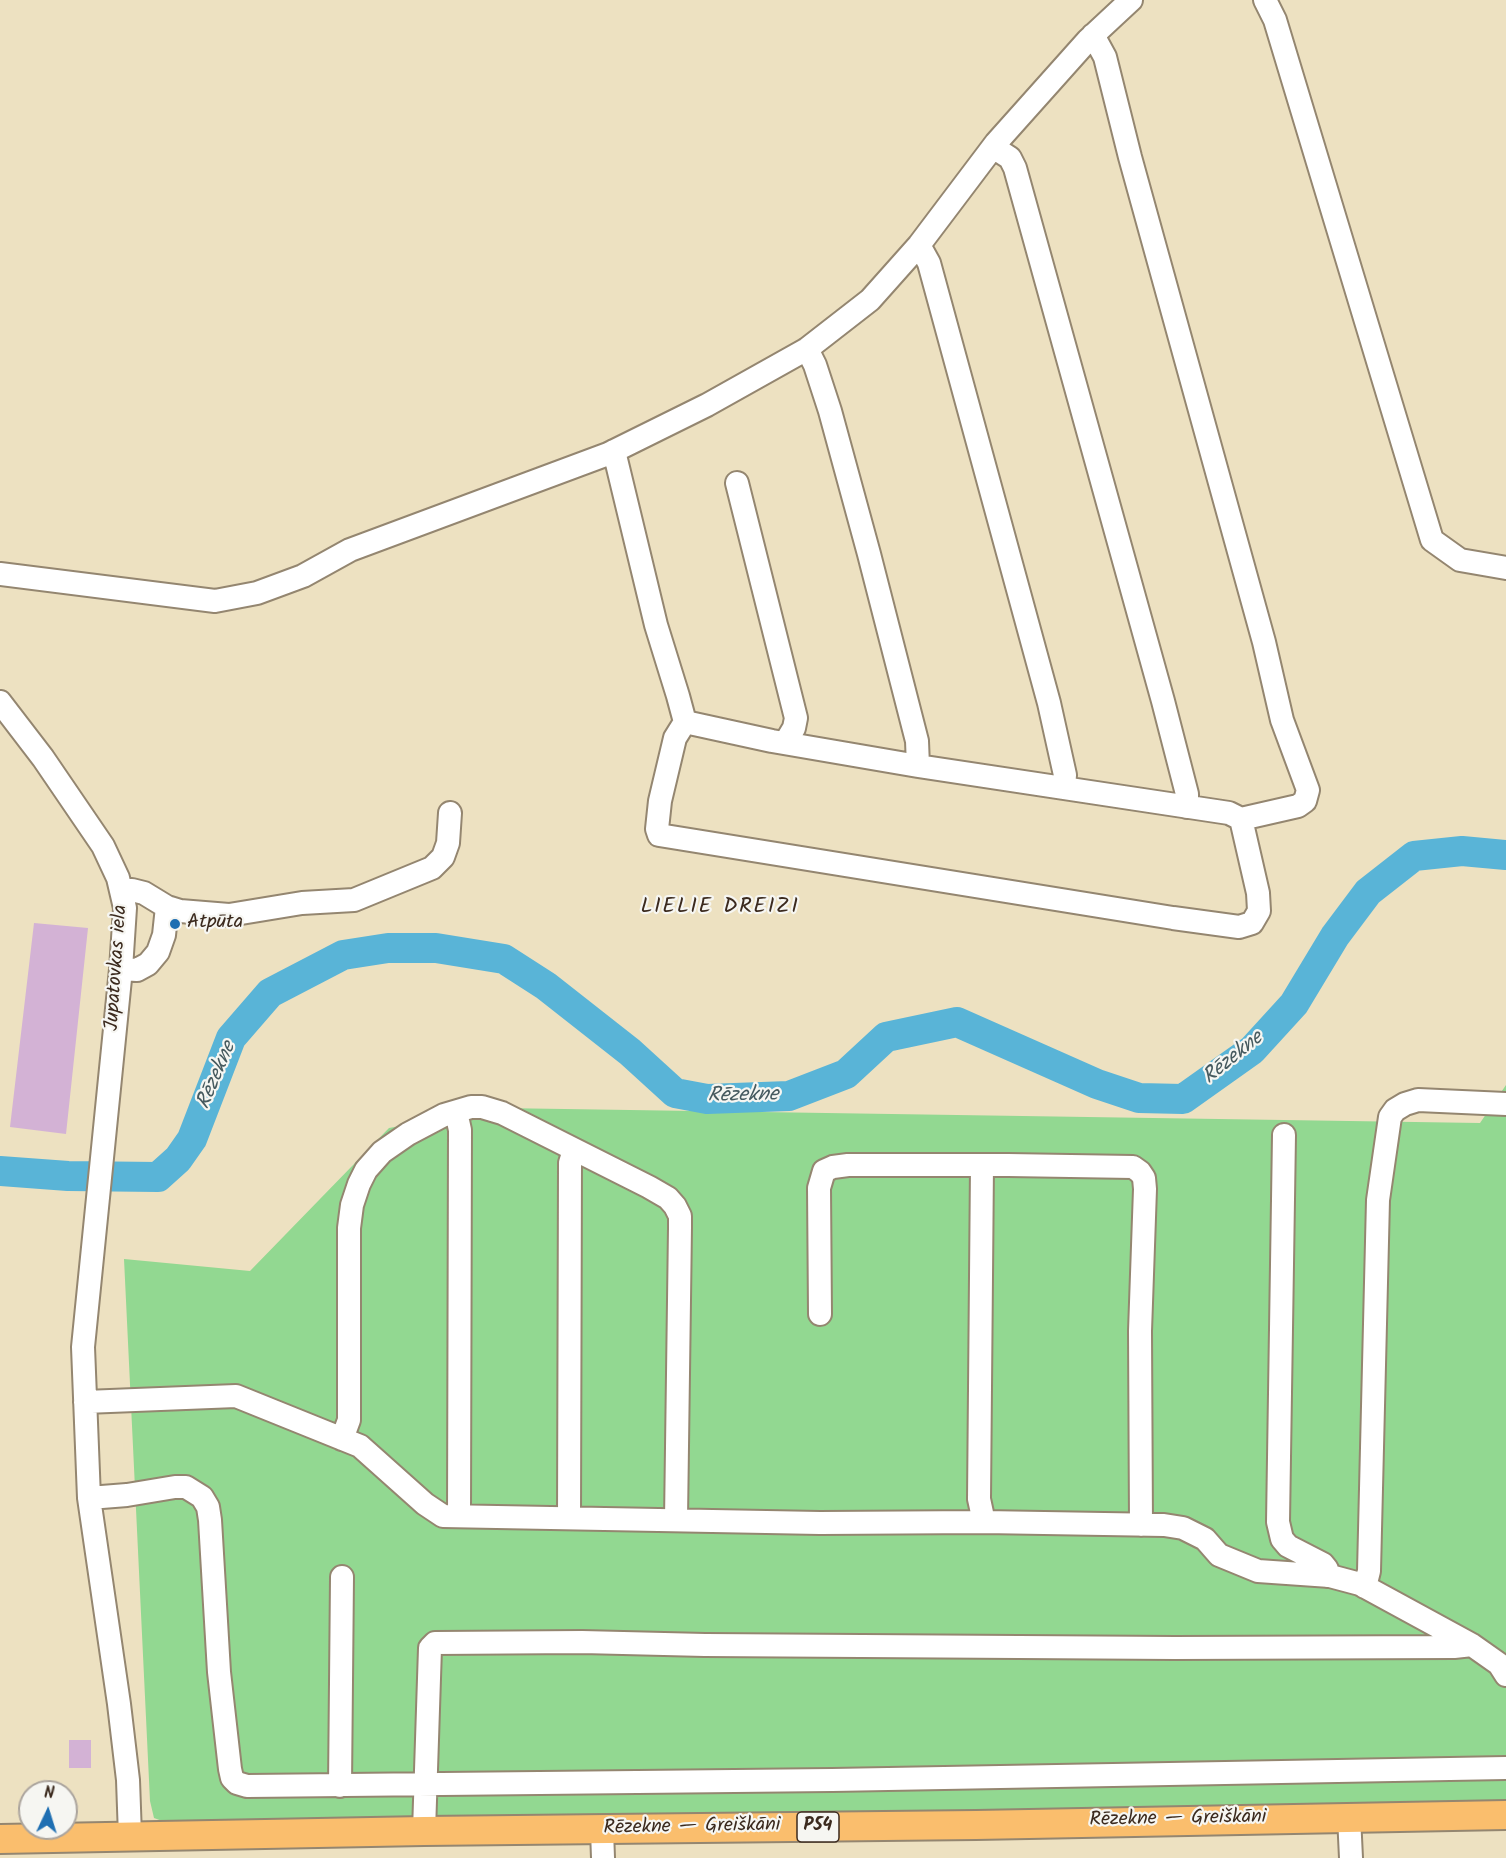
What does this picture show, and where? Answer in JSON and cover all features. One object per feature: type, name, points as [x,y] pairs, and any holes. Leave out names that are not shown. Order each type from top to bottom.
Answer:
[{"type":"main road","name":"Rēzekne — Greiškāni","points":[[130,1836],[976,1825],[1349,1816],[1506,1815]]},
{"type":"main road","name":"P54","points":[[0,1839],[130,1836]]},
{"type":"street","points":[[0,574],[215,601],[257,593],[303,576],[350,550],[614,451],[707,405],[807,350],[870,300],[919,245],[993,147],[1093,35],[1131,0]]},
{"type":"street","points":[[1265,0],[1275,20],[1432,540],[1460,560],[1506,568]]},
{"type":"street","points":[[685,722],[785,743],[918,766],[1228,813],[1242,819],[1298,806],[1305,801],[1308,790],[1282,720],[1264,642],[1130,157],[1105,57],[1093,35]]},
{"type":"street","points":[[993,147],[1010,158],[1015,168],[1163,701],[1187,794],[1187,807]]},
{"type":"street","points":[[919,245],[929,263],[1049,703],[1065,775],[1064,788]]},
{"type":"street","points":[[807,350],[815,365],[830,411],[869,554],[917,741],[918,766]]},
{"type":"street","points":[[614,451],[656,625],[685,722],[675,738],[660,801],[657,829],[659,835],[1239,927],[1252,923],[1259,911],[1258,893],[1251,871],[1242,819]]},
{"type":"street","points":[[736,483],[796,718],[794,728],[785,743]]},
{"type":"street","name":"Jupatovkas iela","points":[[0,702],[87,820],[108,856],[122,891],[125,908],[121,969],[83,1347],[89,1498],[128,1779],[130,1836]]},
{"type":"street","points":[[122,891],[132,890],[144,893],[167,907],[180,911],[229,915],[302,903],[354,900],[432,868],[443,857],[448,843],[450,813]]},
{"type":"street","points":[[121,969],[137,970],[148,964],[158,952],[164,935],[167,907]]},
{"type":"street","points":[[1365,1587],[1369,1571],[1378,1200],[1389,1117],[1405,1104],[1418,1100],[1506,1104]]},
{"type":"street","points":[[342,1439],[349,1420],[349,1228],[352,1205],[359,1184],[366,1170],[382,1152],[408,1134],[444,1115],[471,1107],[482,1107],[502,1113],[668,1198],[680,1216],[676,1520]]},
{"type":"street","points":[[456,1112],[460,1130],[459,1516]]},
{"type":"street","points":[[1284,1135],[1278,1522],[1282,1539],[1288,1546],[1323,1564],[1327,1569],[1327,1576]]},
{"type":"street","points":[[569,1518],[570,1163],[574,1150]]},
{"type":"street","points":[[820,1314],[819,1188],[824,1171],[848,1165],[1133,1167],[1144,1178],[1140,1331],[1141,1525]]},
{"type":"street","points":[[982,1165],[979,1499],[984,1522]]},
{"type":"street","points":[[85,1402],[236,1396],[360,1446],[424,1504],[443,1515],[820,1523],[984,1522],[1164,1525],[1183,1528],[1205,1539],[1219,1555],[1258,1571],[1327,1576],[1365,1587],[1472,1645],[1499,1664],[1506,1675]]},
{"type":"street","points":[[89,1498],[186,1487],[202,1497],[208,1507],[219,1672],[232,1778],[237,1783],[247,1786],[843,1780],[1506,1768]]},
{"type":"street","points":[[340,1786],[342,1577]]},
{"type":"street","points":[[424,1831],[430,1648],[435,1643],[582,1642],[1164,1648],[1472,1645]]},
{"type":"street","points":[[1349,1816],[1351,1858]]},
{"type":"street","points":[[602,1830],[603,1858]]},
{"type":"green space","points":[[1506,1085],[1506,1802],[165,1822],[154,1818],[150,1801],[124,1259],[250,1271],[389,1128],[499,1108],[1480,1123]]},
{"type":"building","points":[[34,923],[88,928],[66,1134],[10,1127]]},
{"type":"building","points":[[69,1740],[91,1740],[91,1768],[69,1768]]},
{"type":"waterway","name":"Rēzekne","points":[[0,1171],[68,1176],[158,1177],[178,1159],[192,1139],[231,1038],[270,993],[343,955],[388,948],[436,948],[504,959],[546,986],[630,1052],[675,1093],[707,1099],[789,1096],[846,1074],[886,1037],[957,1022],[1097,1084],[1139,1098],[1183,1099],[1252,1050],[1294,1004],[1335,936],[1368,892],[1414,856],[1462,851],[1506,855]]},
{"type":"place","name":"Atpūta","points":[[175,924]]},
{"type":"district","name":"LIELIE DREIZI","points":[[720,908]]}]
